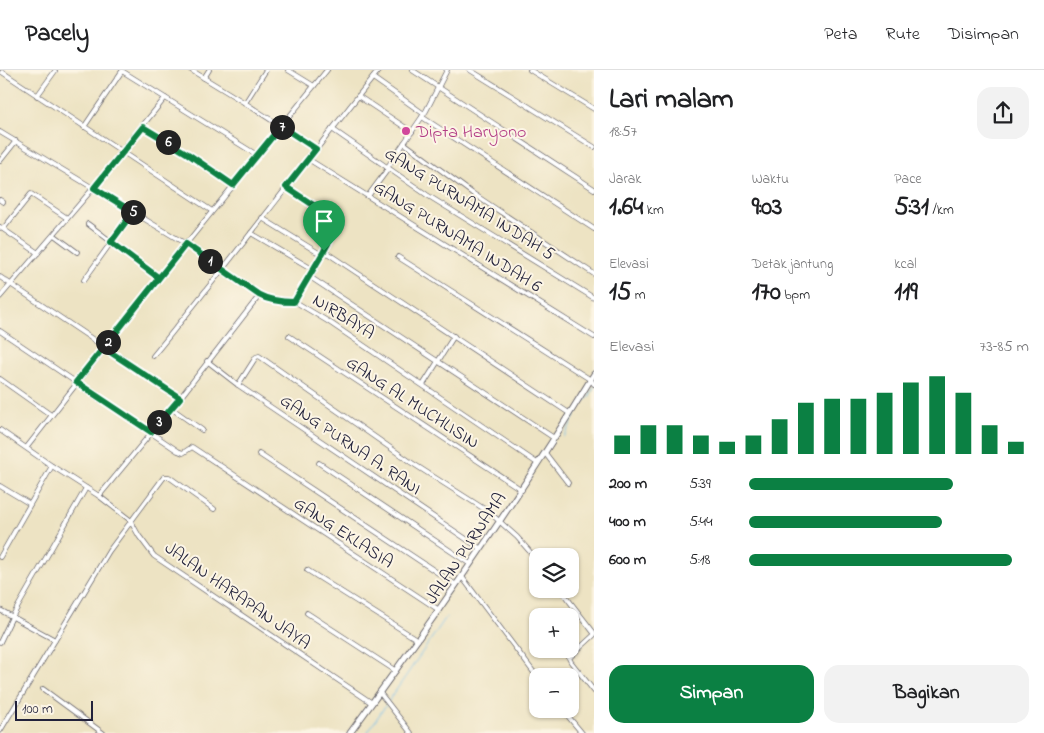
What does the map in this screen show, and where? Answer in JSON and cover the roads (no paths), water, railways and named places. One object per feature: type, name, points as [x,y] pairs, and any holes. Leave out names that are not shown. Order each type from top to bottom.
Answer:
[{"type":"street","points":[[84,127],[121,70],[257,155]]},
{"type":"street","points":[[191,70],[316,149]]},
{"type":"street","points":[[204,78],[209,70]]},
{"type":"street","points":[[245,103],[266,70]]},
{"type":"street","points":[[288,70],[314,86]]},
{"type":"street","points":[[27,447],[76,382],[212,211],[327,70]]},
{"type":"street","points":[[153,356],[223,270],[379,70]]},
{"type":"street","points":[[412,70],[594,188]]},
{"type":"street","points":[[368,196],[423,116],[447,70]]},
{"type":"street","points":[[470,70],[594,148]]},
{"type":"street","points":[[530,70],[594,108]]},
{"type":"street","points":[[36,96],[55,71]]},
{"type":"street","points":[[2,73],[212,211]]},
{"type":"street","points":[[373,78],[423,116],[594,229]]},
{"type":"street","points":[[358,96],[412,132]]},
{"type":"street","points":[[0,297],[94,188],[165,98]]},
{"type":"street","points":[[143,127],[188,154],[233,185]]},
{"type":"street","name":"GANG PURNAMA INDAH 5","points":[[332,129],[387,168],[594,298]]},
{"type":"street","name":"NIRBAYA","points":[[0,132],[186,244],[223,270],[257,298],[294,302],[329,322],[537,463]]},
{"type":"street","points":[[0,161],[16,141]]},
{"type":"street","points":[[404,143],[472,193],[594,274]]},
{"type":"street","name":"GANG PURNAMA INDAH 6","points":[[308,159],[594,337]]},
{"type":"street","points":[[286,187],[339,222],[314,270],[294,302]]},
{"type":"street","points":[[38,253],[2,228],[31,194],[67,218]]},
{"type":"street","points":[[84,280],[133,212]]},
{"type":"street","points":[[262,218],[323,253],[454,336],[570,413]]},
{"type":"street","points":[[88,224],[159,278]]},
{"type":"street","points":[[251,233],[314,270]]},
{"type":"street","points":[[54,235],[76,252]]},
{"type":"street","points":[[398,257],[593,380]]},
{"type":"street","points":[[0,277],[180,398]]},
{"type":"street","points":[[310,277],[554,438]]},
{"type":"street","points":[[99,496],[180,398],[257,298]]},
{"type":"street","points":[[0,331],[151,432]]},
{"type":"street","name":"GANG AL MUCHLISIN","points":[[289,336],[522,490]]},
{"type":"street","points":[[423,385],[454,336]]},
{"type":"street","points":[[238,384],[256,357],[259,356],[380,441],[489,512],[517,537],[529,551]]},
{"type":"street","name":"GANG PURNA A. RANI","points":[[207,361],[480,549]]},
{"type":"street","points":[[0,379],[51,415]]},
{"type":"street","name":"JALAN PURNAMA","points":[[350,733],[380,694],[456,586],[522,490],[537,463],[593,380]]},
{"type":"street","points":[[171,408],[202,430]]},
{"type":"street","name":"JALAN HARAPAN JAYA","points":[[0,430],[99,496],[130,520],[154,556],[372,703]]},
{"type":"street","name":"GANG EKLASIA","points":[[151,432],[182,453],[189,448],[194,448],[235,477],[439,610]]},
{"type":"street","points":[[544,453],[568,484]]},
{"type":"street","points":[[259,454],[456,586]]},
{"type":"street","points":[[319,463],[470,564]]},
{"type":"street","points":[[0,557],[52,466]]},
{"type":"street","points":[[0,731],[109,551],[130,520],[166,476],[214,509]]},
{"type":"street","points":[[0,486],[30,504]]},
{"type":"street","points":[[0,642],[12,617],[86,488]]},
{"type":"street","points":[[307,570],[418,640]]},
{"type":"street","points":[[462,577],[530,668]]},
{"type":"street","points":[[567,598],[594,634],[570,658],[571,662],[594,691]]},
{"type":"street","points":[[0,610],[55,640]]},
{"type":"street","points":[[307,613],[396,671]]},
{"type":"street","points":[[42,689],[103,733]]},
{"type":"street","points":[[380,694],[411,733]]},
{"type":"street","points":[[570,718],[582,733]]},
{"type":"waterway","points":[[564,437],[581,404],[589,397],[594,387]]},
{"type":"waterway","points":[[388,702],[447,616]]},
{"type":"waterway","points":[[367,733],[386,705]]},
{"type":"place","name":"Dipta Haryono","points":[[406,131]]}]
